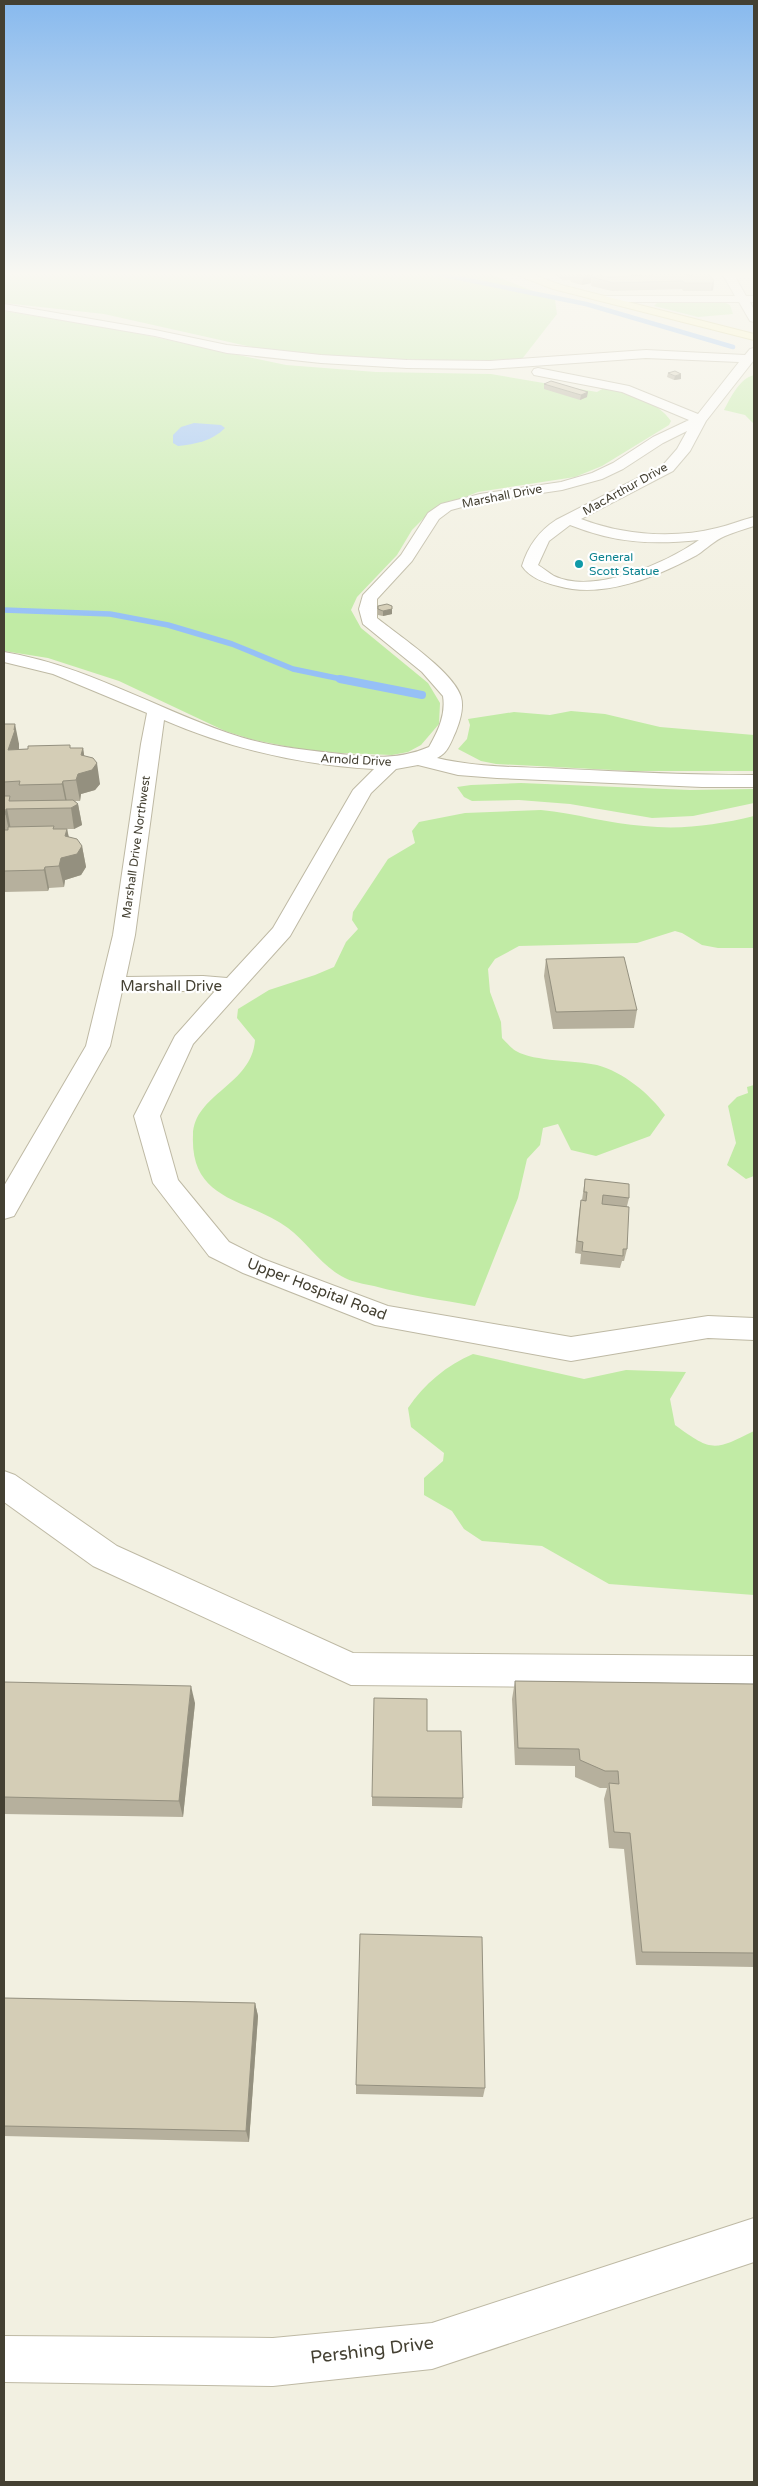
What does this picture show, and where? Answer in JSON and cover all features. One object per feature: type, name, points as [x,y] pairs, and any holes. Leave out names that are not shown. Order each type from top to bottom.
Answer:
[{"type":"street","points":[[625,389],[700,420]]},
{"type":"street","name":"Marshall Drive","points":[[417,759],[437,751],[452,717],[452,695],[443,680],[369,620],[367,609],[369,598],[407,558],[433,516],[446,508],[480,498],[562,486],[597,476],[658,440],[700,420],[724,389]]},
{"type":"street","name":"MacArthur Drive","points":[[569,520],[668,468],[683,451],[700,420]]},
{"type":"street","points":[[569,520],[546,533],[533,556],[530,566],[545,579],[575,585],[596,586],[644,572],[684,557],[718,533]]},
{"type":"street","name":"MacArthur Drive","points":[[569,520],[603,533],[633,537],[673,538],[718,533],[754,521]]},
{"type":"street","name":"Arnold Drive","points":[[4,657],[22,660],[60,672],[220,737],[256,748],[293,755],[376,764],[406,762],[417,759],[458,769],[498,772],[702,781],[754,781]]},
{"type":"street","name":"Marshall Drive Northwest","points":[[114,984],[124,935],[156,710]]},
{"type":"street","name":"Marshall Drive","points":[[4,1209],[98,1046],[114,984],[203,983],[233,986],[282,931],[363,790],[391,763]]},
{"type":"street","name":"Upper Hospital Road","points":[[233,986],[183,1041],[147,1116],[166,1183],[219,1249],[253,1266],[385,1317],[571,1349],[708,1328],[754,1329]]},
{"type":"street","points":[[4,1484],[105,1556],[350,1669],[754,1673]]},
{"type":"street","name":"Pershing Drive","points":[[4,2359],[273,2362],[432,2346],[754,2240]]},
{"type":"green space","points":[[4,389],[579,389],[597,392],[602,389],[608,389],[631,395],[650,403],[671,421],[669,425],[602,466],[575,477],[478,492],[432,510],[412,530],[397,555],[357,597],[351,610],[361,628],[428,683],[440,703],[439,724],[421,745],[408,752],[392,755],[316,752],[254,740],[225,731],[119,681],[48,658],[4,651]]},
{"type":"green space","points":[[736,389],[754,389],[754,424],[745,415],[724,410]]},
{"type":"green space","points":[[571,711],[605,714],[660,727],[754,735],[754,771],[632,771],[496,764],[481,761],[458,749],[467,739],[470,725],[468,719],[514,712],[550,715]]},
{"type":"green space","points":[[521,783],[690,790],[754,789],[754,803],[693,816],[652,818],[570,804],[519,800],[472,801],[464,797],[457,787]]},
{"type":"green space","points":[[541,810],[631,825],[658,827],[699,826],[754,816],[754,948],[718,948],[702,945],[675,931],[637,943],[519,946],[495,959],[488,969],[490,992],[501,1022],[502,1038],[510,1047],[524,1055],[588,1063],[607,1068],[635,1084],[665,1115],[650,1136],[596,1156],[571,1150],[558,1124],[543,1128],[540,1145],[527,1159],[518,1198],[475,1306],[399,1292],[348,1279],[329,1268],[288,1228],[272,1218],[224,1195],[211,1186],[201,1174],[195,1157],[193,1135],[196,1121],[203,1109],[244,1068],[252,1055],[255,1040],[237,1018],[238,1009],[269,990],[334,967],[346,942],[358,929],[352,920],[353,912],[388,859],[415,843],[412,831],[419,822],[465,813]]},
{"type":"green space","points":[[754,1085],[754,1176],[746,1179],[727,1165],[736,1143],[728,1106],[737,1097],[748,1093],[747,1087]]},
{"type":"green space","points":[[473,1354],[584,1379],[626,1370],[686,1372],[670,1399],[675,1425],[697,1440],[713,1446],[730,1442],[754,1431],[754,1595],[609,1584],[542,1546],[482,1541],[464,1529],[452,1511],[424,1495],[424,1478],[443,1461],[444,1453],[411,1427],[408,1408],[421,1391],[437,1376],[463,1358]]},
{"type":"water","points":[[194,423],[221,425],[225,428],[215,436],[203,441],[178,446],[173,443],[173,435],[181,427]]},
{"type":"building","points":[[561,389],[578,389],[588,392],[581,395]]},
{"type":"building","points":[[387,604],[392,606],[392,609],[383,611],[378,609],[378,606]]},
{"type":"building","points":[[4,724],[15,724],[15,730],[8,750],[28,749],[28,746],[70,745],[70,748],[83,748],[81,755],[93,758],[97,763],[92,770],[78,774],[76,780],[63,781],[62,784],[19,785],[20,781],[4,782]]},
{"type":"building","points":[[4,796],[10,796],[9,801],[73,800],[78,804],[71,808],[6,809],[4,815]]},
{"type":"building","points":[[54,826],[53,829],[67,829],[65,836],[77,839],[82,846],[77,854],[61,858],[59,866],[45,867],[44,870],[4,871],[4,830],[8,830],[8,827]]},
{"type":"building","points":[[624,957],[637,1010],[556,1012],[546,959]]},
{"type":"building","points":[[585,1179],[629,1184],[629,1198],[603,1195],[602,1204],[629,1207],[627,1249],[623,1249],[623,1256],[582,1251],[583,1242],[577,1241],[581,1200],[586,1201],[587,1192],[584,1192]]},
{"type":"building","points":[[515,1681],[754,1684],[754,1953],[642,1952],[630,1833],[614,1832],[609,1783],[619,1784],[618,1771],[605,1771],[580,1760],[579,1749],[518,1748]]},
{"type":"building","points":[[4,1682],[191,1686],[179,1801],[4,1797]]},
{"type":"building","points":[[374,1698],[427,1699],[427,1731],[461,1731],[463,1798],[372,1797]]},
{"type":"building","points":[[360,1934],[482,1937],[485,2088],[356,2085]]},
{"type":"building","points":[[4,1998],[255,2003],[246,2131],[4,2126]]},
{"type":"waterway","points":[[4,610],[110,614],[168,625],[232,644],[293,669],[346,680]]},
{"type":"waterway","points":[[340,679],[422,695]]},
{"type":"place","name":"General Scott Statue","points":[[579,564]]}]
